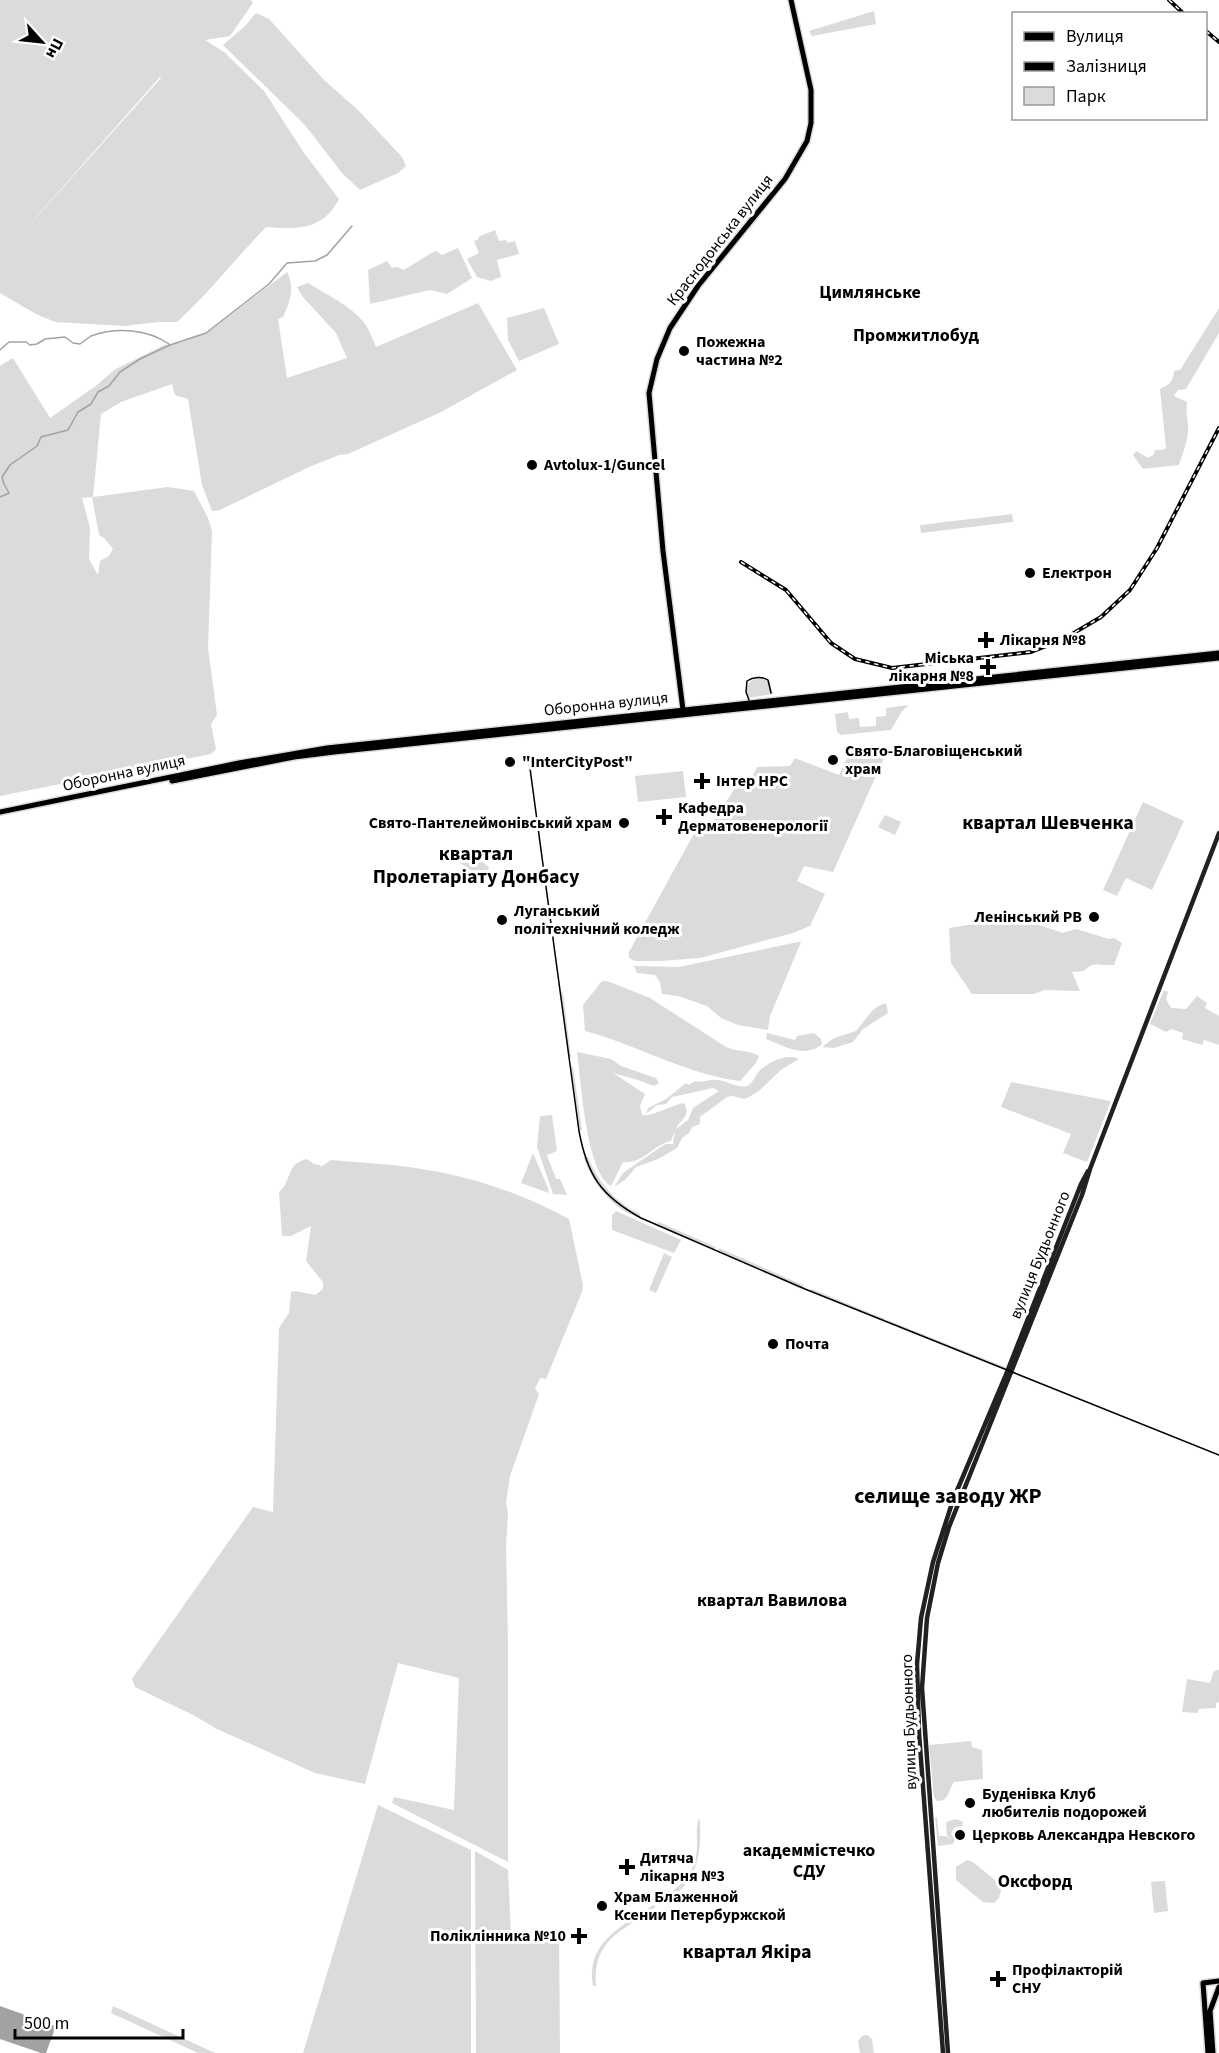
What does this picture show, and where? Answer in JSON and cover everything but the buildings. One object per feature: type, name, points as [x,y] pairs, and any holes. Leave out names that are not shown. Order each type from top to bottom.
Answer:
[{"type":"main road","name":"Краснодонська вулиця","points":[[684,712],[663,551],[649,393],[657,359],[670,328],[698,286],[785,179],[807,141],[811,123],[811,90],[791,0]]},
{"type":"main road","name":"Оборонна вулиця","points":[[0,814],[294,757],[1219,653]]},
{"type":"main road","name":"Оборонна вулиця","points":[[684,712],[1219,658]]},
{"type":"main road","name":"вулиця Будьонного","points":[[948,2053],[917,1688],[921,1618],[929,1579],[937,1546],[953,1500],[1005,1377],[1081,1184],[1090,1169],[1219,833]]},
{"type":"main road","name":"вулиця Будьонного","points":[[934,1884],[943,2053]]},
{"type":"main road","points":[[1208,2053],[1203,1983],[1219,1981]]},
{"type":"main road","points":[[1213,2053],[1210,2011],[1219,1987]]},
{"type":"green space","points":[[0,0],[251,0],[253,3],[230,36],[205,40],[224,52],[264,91],[304,153],[339,199],[332,209],[325,217],[308,226],[266,227],[177,322],[125,326],[55,322],[0,293]],"holes":[[[160,77],[161,78],[7,250]]]},
{"type":"green space","points":[[874,11],[876,24],[812,36],[809,31]]},
{"type":"green space","points":[[256,13],[269,19],[324,80],[357,109],[402,157],[406,166],[398,173],[360,190],[342,173],[305,125],[223,45]]},
{"type":"green space","points":[[495,230],[499,241],[506,240],[507,243],[515,241],[519,254],[497,260],[501,277],[491,281],[477,277],[467,259],[479,253],[474,241]]},
{"type":"green space","points":[[458,248],[472,278],[447,294],[430,290],[370,304],[368,270],[387,261],[392,268],[398,267],[403,270],[436,251],[442,255]]},
{"type":"green space","points":[[287,272],[291,283],[291,294],[283,317],[278,319],[287,378],[347,358],[336,333],[302,296],[297,287],[308,283],[354,312],[366,325],[376,347],[478,303],[517,370],[441,412],[348,454],[339,455],[309,467],[220,510],[212,511],[202,485],[188,399],[175,395],[172,384],[121,402],[101,414],[93,497],[168,487],[194,491],[208,518],[212,531],[208,648],[217,715],[211,724],[216,749],[211,754],[0,796],[0,366],[13,358],[50,418],[114,370],[164,345],[182,342],[208,332]],"holes":[[[92,497],[99,535],[113,549],[109,556],[100,561],[98,575],[89,559],[90,528],[82,498]]]},
{"type":"green space","points":[[544,308],[559,344],[519,361],[508,340],[507,318]]},
{"type":"green space","points":[[1219,308],[1219,333],[1186,389],[1178,390],[1174,396],[1187,402],[1186,445],[1179,465],[1143,469],[1133,455],[1136,451],[1148,458],[1154,454],[1155,450],[1166,448],[1160,389],[1170,382],[1174,371],[1180,370]]},
{"type":"green space","points":[[1012,514],[1013,522],[921,533],[920,525]]},
{"type":"green space","points":[[763,677],[770,682],[773,694],[747,698],[749,683]]},
{"type":"green space","points":[[909,705],[902,711],[891,730],[841,735],[837,732],[835,714],[848,712],[849,719],[859,718],[860,727],[876,726],[876,717],[886,716],[886,708]]},
{"type":"green space","points":[[852,747],[884,758],[833,872],[804,866],[797,881],[825,894],[810,926],[793,933],[700,958],[635,961],[629,958],[629,952],[697,828],[710,826],[737,785],[749,783],[757,767],[790,766],[795,758],[839,775]]},
{"type":"green space","points":[[683,771],[686,797],[638,802],[635,776]]},
{"type":"green space","points":[[1143,802],[1184,821],[1152,890],[1126,878],[1117,896],[1103,890]]},
{"type":"green space","points":[[885,815],[901,822],[895,835],[878,827]]},
{"type":"green space","points":[[463,850],[468,850],[489,867],[487,876],[481,878],[459,862],[458,856]]},
{"type":"green space","points":[[1037,912],[1039,925],[1063,933],[1076,929],[1109,939],[1114,938],[1122,943],[1114,965],[1094,965],[1084,971],[1072,972],[1080,991],[1045,990],[1034,994],[972,994],[951,963],[949,928]]},
{"type":"green space","points":[[801,942],[770,1016],[768,1030],[738,1025],[721,1018],[707,1006],[678,996],[662,994],[660,982],[655,975],[637,973],[634,966],[679,967]]},
{"type":"green space","points":[[602,981],[650,998],[726,1047],[759,1056],[756,1063],[740,1081],[681,1066],[585,1031],[583,1005]]},
{"type":"green space","points":[[1164,990],[1168,992],[1166,999],[1171,1008],[1186,1009],[1197,996],[1207,1003],[1205,1008],[1219,1016],[1219,1045],[1204,1040],[1202,1045],[1182,1039],[1183,1033],[1171,1029],[1166,1032],[1150,1024]]},
{"type":"green space","points":[[561,991],[563,993],[571,1057],[568,1057]]},
{"type":"green space","points":[[886,1003],[888,1013],[863,1029],[853,1042],[834,1048],[822,1047],[834,1038],[856,1031],[872,1011]]},
{"type":"green space","points":[[767,1033],[795,1040],[797,1036],[814,1033],[821,1039],[822,1044],[809,1051],[794,1050],[766,1039]]},
{"type":"green space","points":[[577,1052],[611,1059],[621,1066],[656,1078],[659,1083],[654,1086],[613,1073],[645,1094],[640,1106],[642,1115],[651,1114],[684,1103],[687,1112],[676,1129],[688,1120],[693,1108],[719,1091],[713,1088],[672,1097],[666,1104],[657,1105],[646,1114],[648,1108],[666,1099],[686,1083],[689,1085],[695,1081],[718,1080],[745,1086],[751,1083],[760,1070],[773,1061],[789,1057],[799,1059],[781,1070],[749,1097],[744,1099],[727,1097],[700,1117],[700,1124],[692,1127],[677,1148],[658,1159],[636,1167],[625,1180],[614,1187],[623,1173],[665,1144],[673,1144],[675,1131],[671,1141],[658,1146],[637,1160],[623,1162],[611,1186],[603,1178],[590,1145]]},
{"type":"green space","points":[[571,1066],[573,1067],[582,1130],[578,1130]]},
{"type":"green space","points":[[1011,1082],[1111,1101],[1087,1162],[1063,1153],[1071,1134],[1001,1107]]},
{"type":"green space","points":[[552,1115],[557,1151],[547,1155],[556,1179],[560,1179],[567,1195],[553,1194],[537,1147],[540,1116]]},
{"type":"green space","points":[[533,1153],[548,1188],[549,1193],[521,1183]]},
{"type":"green space","points":[[585,1156],[588,1157],[597,1175],[615,1198],[640,1214],[640,1217],[613,1203],[593,1177],[584,1159]]},
{"type":"green space","points":[[307,1159],[322,1166],[331,1160],[403,1166],[446,1173],[500,1188],[569,1219],[583,1285],[582,1292],[546,1379],[540,1378],[535,1389],[539,1394],[510,1476],[506,1503],[508,1513],[506,1545],[508,1862],[392,1803],[394,1797],[454,1810],[459,1678],[398,1663],[365,1784],[315,1773],[215,1728],[135,1687],[132,1679],[253,1507],[273,1512],[279,1328],[289,1313],[291,1292],[315,1295],[323,1289],[323,1282],[306,1261],[311,1226],[291,1236],[282,1236],[279,1192],[295,1165]]},
{"type":"green space","points":[[616,1211],[681,1240],[674,1253],[612,1230],[612,1215]]},
{"type":"green space","points":[[657,1222],[716,1247],[714,1250],[657,1226]]},
{"type":"green space","points":[[719,1248],[804,1287],[801,1289],[718,1252]]},
{"type":"green space","points":[[664,1253],[672,1257],[656,1293],[649,1290]]},
{"type":"green space","points":[[812,1289],[885,1319],[885,1321],[811,1292]]},
{"type":"green space","points":[[887,1320],[1005,1367],[1006,1370],[888,1323]]},
{"type":"green space","points":[[1219,1670],[1219,1702],[1216,1703],[1216,1708],[1199,1709],[1197,1713],[1182,1712],[1187,1679],[1210,1683],[1214,1671]]},
{"type":"green space","points":[[971,1741],[972,1747],[982,1750],[983,1779],[954,1782],[947,1797],[937,1801],[934,1797],[929,1745]]},
{"type":"green space","points":[[378,1805],[471,1850],[471,2053],[303,2053]]},
{"type":"green space","points":[[937,1817],[939,1836],[953,1840],[947,1836],[946,1822],[956,1819],[963,1822],[962,1826],[954,1828],[951,1834],[955,1839],[953,1844],[938,1846],[935,1818]]},
{"type":"green space","points":[[699,1818],[699,1852],[694,1871],[676,1894],[658,1904],[691,1872],[696,1855]]},
{"type":"green space","points":[[475,1851],[508,1870],[511,1933],[559,1931],[560,2053],[476,2053]]},
{"type":"green space","points":[[967,1860],[973,1862],[996,1881],[1001,1890],[999,1898],[994,1903],[983,1902],[956,1880],[956,1867]]},
{"type":"green space","points":[[1165,1881],[1168,1911],[1154,1913],[1151,1882]]},
{"type":"green space","points":[[653,1905],[656,1907],[612,1937],[605,1946],[596,1970],[596,1986],[593,1986],[592,1971],[601,1947],[619,1928]]},
{"type":"green space","points":[[113,2006],[215,2053],[198,2053],[111,2013]]},
{"type":"green space","points":[[867,2035],[872,2039],[874,2053],[860,2053],[858,2041],[862,2036]]},
{"type":"shaded area","points":[[0,2006],[56,2026],[46,2053],[0,2039]]},
{"type":"waterway","points":[[0,497],[9,493],[2,477],[10,465],[37,446],[41,437],[68,430],[78,412],[91,404],[98,392],[109,386],[120,372],[140,359],[170,345],[206,333],[269,284],[287,263],[315,261],[327,255],[352,226]]},
{"type":"waterway","points":[[0,350],[9,342],[26,342],[30,345],[45,339],[65,337],[73,343],[80,344],[91,336],[111,331],[132,331],[151,335],[169,344]]},
{"type":"tram line","points":[[749,700],[746,692],[747,681],[752,679],[768,680],[771,693]]},
{"type":"tram line","points":[[529,761],[579,1131],[586,1160],[598,1183],[606,1192],[627,1210],[641,1218],[805,1289],[1219,1455]]},
{"type":"railway","points":[[1169,0],[1182,12]]},
{"type":"railway","points":[[1207,32],[1219,42]]},
{"type":"railway","points":[[741,562],[786,590],[831,643],[855,659],[892,668],[1031,652],[1062,640],[1101,617],[1130,590],[1157,548],[1219,428]]},
{"type":"place","name":"Пожежна частина №2","points":[[684,351]]},
{"type":"place","name":"Avtolux-1/Guncel","points":[[532,465]]},
{"type":"place","name":"Електрон","points":[[1030,573]]},
{"type":"place","name":"Лікарня №8","points":[[986,640]]},
{"type":"place","name":"Міська лікарня №8","points":[[988,667]]},
{"type":"place","name":"Свято-Благовіщенський храм","points":[[833,760]]},
{"type":"place","name":"\"InterCityPost\"","points":[[510,762]]},
{"type":"place","name":"Інтер НРС","points":[[702,781]]},
{"type":"place","name":"Кафедра Дерматовенерології","points":[[664,817]]},
{"type":"place","name":"Свято-Пантелеймонівський храм","points":[[624,823]]},
{"type":"place","name":"Ленінський РВ","points":[[1094,917]]},
{"type":"place","name":"Луганський політехнічний коледж","points":[[502,920]]},
{"type":"place","name":"Почта","points":[[773,1344]]},
{"type":"place","name":"Буденівка Клуб любителів подорожей","points":[[970,1803]]},
{"type":"place","name":"Церковь Александра Невского","points":[[960,1835]]},
{"type":"place","name":"Дитяча лікарня №3","points":[[627,1867]]},
{"type":"place","name":"Храм Блаженной Ксении Петербуржской","points":[[602,1906]]},
{"type":"place","name":"Поліклінника №10","points":[[579,1936]]},
{"type":"place","name":"Профілакторій СНУ","points":[[998,1979]]},
{"type":"district","name":"Цимлянське","points":[[870,292]]},
{"type":"district","name":"Промжитлобуд","points":[[916,335]]},
{"type":"district","name":"квартал Шевченка","points":[[1048,823]]},
{"type":"district","name":"квартал Пролетаріату Донбасу","points":[[476,866]]},
{"type":"district","name":"селище заводу ЖР","points":[[948,1496]]},
{"type":"district","name":"квартал Вавилова","points":[[772,1600]]},
{"type":"district","name":"академмістечко СДУ","points":[[809,1860]]},
{"type":"district","name":"Оксфорд","points":[[1035,1881]]},
{"type":"district","name":"квартал Якіра","points":[[747,1952]]}]
